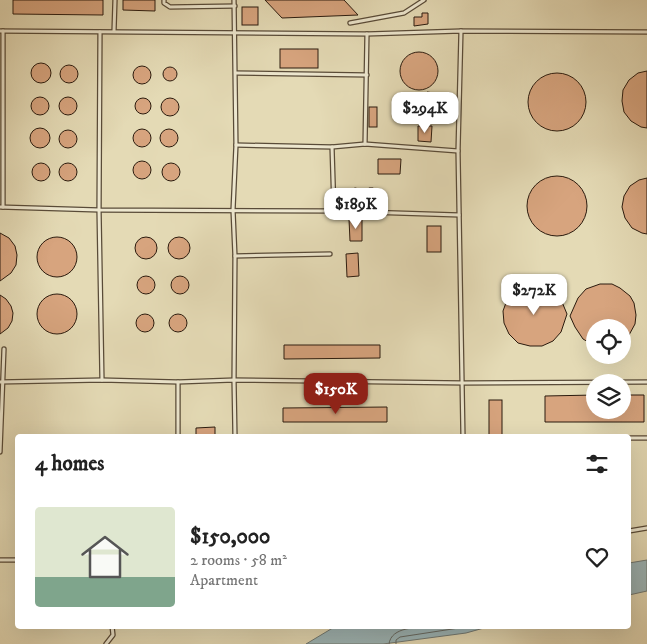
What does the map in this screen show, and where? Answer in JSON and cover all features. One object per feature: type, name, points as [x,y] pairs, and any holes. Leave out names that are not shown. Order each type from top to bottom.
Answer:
[{"type":"lane","points":[[114,31],[115,0]]},
{"type":"lane","points":[[164,0],[164,3],[170,7],[235,6]]},
{"type":"lane","points":[[234,0],[236,32],[236,145],[233,210],[235,256],[235,434]]},
{"type":"lane","points":[[350,23],[404,13],[424,0]]},
{"type":"lane","points":[[459,215],[334,211],[99,210],[1,207],[2,31],[368,34],[461,31],[647,32]]},
{"type":"lane","points":[[461,31],[458,151],[464,383],[463,434]]},
{"type":"lane","points":[[100,32],[99,210],[102,380]]},
{"type":"lane","points":[[365,144],[368,34]]},
{"type":"lane","points":[[236,73],[366,75]]},
{"type":"lane","points":[[236,145],[332,147],[365,144],[458,151]]},
{"type":"lane","points":[[332,147],[334,211]]},
{"type":"lane","points":[[235,256],[330,254]]},
{"type":"lane","points":[[0,452],[4,349]]},
{"type":"lane","points":[[2,382],[102,380],[178,382],[234,380],[464,383],[647,382]]},
{"type":"lane","points":[[178,382],[178,434]]},
{"type":"lane","points":[[631,438],[647,438]]},
{"type":"lane","points":[[631,531],[647,528]]},
{"type":"lane","points":[[0,560],[15,560]]},
{"type":"lane","points":[[106,644],[113,635],[112,629]]},
{"type":"water","points":[[647,560],[647,591],[631,595],[631,563]]},
{"type":"water","points":[[331,629],[480,629],[466,633],[383,644],[306,644]]},
{"type":"building","points":[[13,0],[103,0],[103,15],[13,14]]},
{"type":"building","points":[[123,0],[155,0],[155,11],[123,10]]},
{"type":"building","points":[[265,0],[344,0],[358,15],[282,18]]},
{"type":"building","points":[[242,7],[258,7],[258,25],[242,25]]},
{"type":"building","points":[[422,13],[428,13],[428,24],[414,26],[414,17],[422,17]]},
{"type":"building","points":[[280,49],[318,49],[318,68],[280,68]]},
{"type":"building","points":[[419,52],[426,53],[432,58],[437,64],[437,78],[432,84],[426,89],[419,90],[412,89],[406,84],[401,78],[400,71],[401,64],[406,58],[412,53]]},
{"type":"building","points":[[41,63],[48,66],[51,73],[48,80],[41,83],[34,80],[31,73],[34,66]]},
{"type":"building","points":[[69,65],[75,68],[78,74],[75,80],[69,83],[63,80],[60,74],[63,68]]},
{"type":"building","points":[[142,66],[148,69],[151,75],[148,81],[142,84],[136,81],[133,75],[136,69]]},
{"type":"building","points":[[167,67],[173,67],[177,74],[173,81],[167,81],[163,77],[163,71]]},
{"type":"building","points":[[647,71],[647,128],[631,121],[624,112],[622,101],[623,90],[629,80],[638,73]]},
{"type":"building","points":[[557,73],[568,75],[581,86],[586,102],[584,113],[573,126],[557,131],[546,129],[533,118],[528,102],[530,91],[541,78]]},
{"type":"building","points":[[427,92],[434,93],[439,98],[439,104],[435,108],[428,109],[424,104],[423,98]]},
{"type":"building","points":[[40,97],[46,100],[49,106],[46,112],[40,115],[34,112],[31,106],[34,100]]},
{"type":"building","points":[[68,97],[74,100],[77,106],[74,112],[68,115],[62,112],[59,106],[62,100]]},
{"type":"building","points":[[143,98],[149,100],[151,106],[149,112],[143,114],[137,112],[135,106],[137,100]]},
{"type":"building","points":[[170,98],[176,101],[179,107],[176,113],[170,116],[164,113],[161,107],[164,101]]},
{"type":"building","points":[[369,107],[377,107],[377,127],[369,127]]},
{"type":"building","points":[[418,126],[432,126],[431,142],[418,141]]},
{"type":"building","points":[[40,128],[47,131],[50,138],[47,145],[40,148],[33,145],[30,138],[33,131]]},
{"type":"building","points":[[142,129],[148,132],[151,138],[148,144],[142,147],[136,144],[133,138],[136,132]]},
{"type":"building","points":[[169,129],[175,132],[178,138],[175,144],[169,147],[163,144],[160,138],[163,132]]},
{"type":"building","points":[[68,130],[74,133],[77,139],[74,145],[68,148],[62,145],[59,139],[62,133]]},
{"type":"building","points":[[378,159],[401,159],[400,174],[378,174]]},
{"type":"building","points":[[142,161],[148,164],[151,170],[148,176],[142,179],[136,176],[133,170],[136,164]]},
{"type":"building","points":[[41,163],[47,166],[50,172],[47,178],[41,181],[35,178],[32,172],[35,166]]},
{"type":"building","points":[[68,163],[74,166],[77,172],[74,178],[68,181],[62,178],[59,172],[62,166]]},
{"type":"building","points":[[171,163],[177,166],[180,172],[177,178],[171,181],[165,178],[162,172],[165,166]]},
{"type":"building","points":[[557,176],[574,181],[582,189],[587,206],[582,223],[574,231],[557,236],[540,231],[532,223],[527,206],[532,189],[540,181]]},
{"type":"building","points":[[647,178],[647,234],[632,228],[625,218],[622,207],[624,196],[630,186],[639,180]]},
{"type":"building","points":[[369,188],[373,188],[377,191],[377,196],[372,200],[363,195],[358,199],[353,199],[350,194],[351,190],[359,189],[362,194]]},
{"type":"building","points":[[349,219],[362,219],[362,241],[350,241]]},
{"type":"building","points":[[427,226],[441,226],[441,252],[427,252]]},
{"type":"building","points":[[0,233],[9,238],[15,246],[17,255],[16,265],[11,273],[0,281]]},
{"type":"building","points":[[61,237],[68,240],[74,246],[77,257],[76,265],[68,274],[61,277],[53,277],[46,274],[38,265],[37,253],[40,246],[49,238]]},
{"type":"building","points":[[146,237],[154,240],[157,248],[154,256],[146,259],[138,256],[135,248],[138,240]]},
{"type":"building","points":[[179,237],[187,240],[190,248],[187,256],[179,259],[171,256],[168,248],[171,240]]},
{"type":"building","points":[[358,253],[359,276],[347,277],[346,254]]},
{"type":"building","points":[[146,276],[152,279],[155,285],[152,291],[146,294],[140,291],[137,285],[140,279]]},
{"type":"building","points":[[180,276],[186,279],[189,285],[186,291],[180,294],[174,291],[171,285],[174,279]]},
{"type":"building","points":[[600,284],[612,284],[630,296],[634,303],[636,315],[635,324],[631,331],[631,319],[586,319],[586,341],[583,339],[570,316],[578,298],[586,289]]},
{"type":"building","points":[[538,285],[555,292],[567,314],[561,332],[553,341],[542,346],[530,346],[518,343],[509,334],[504,323],[503,311],[507,300],[515,291],[526,286]]},
{"type":"building","points":[[61,294],[68,297],[74,303],[77,314],[76,322],[68,331],[61,334],[53,334],[46,331],[38,322],[37,310],[40,303],[49,295]]},
{"type":"building","points":[[0,295],[6,299],[13,313],[12,321],[8,328],[0,334]]},
{"type":"building","points":[[145,314],[151,317],[154,323],[151,329],[145,332],[139,329],[136,323],[139,317]]},
{"type":"building","points":[[178,314],[184,317],[187,323],[184,329],[178,332],[172,329],[169,323],[172,317]]},
{"type":"building","points":[[284,345],[380,345],[380,358],[284,359]]},
{"type":"building","points":[[586,395],[586,419],[631,419],[631,395],[644,395],[644,422],[545,422],[545,396]]},
{"type":"building","points":[[489,400],[502,400],[502,434],[489,434]]},
{"type":"building","points":[[387,407],[387,422],[283,422],[283,408]]},
{"type":"building","points":[[215,427],[215,434],[196,434],[196,428]]}]
